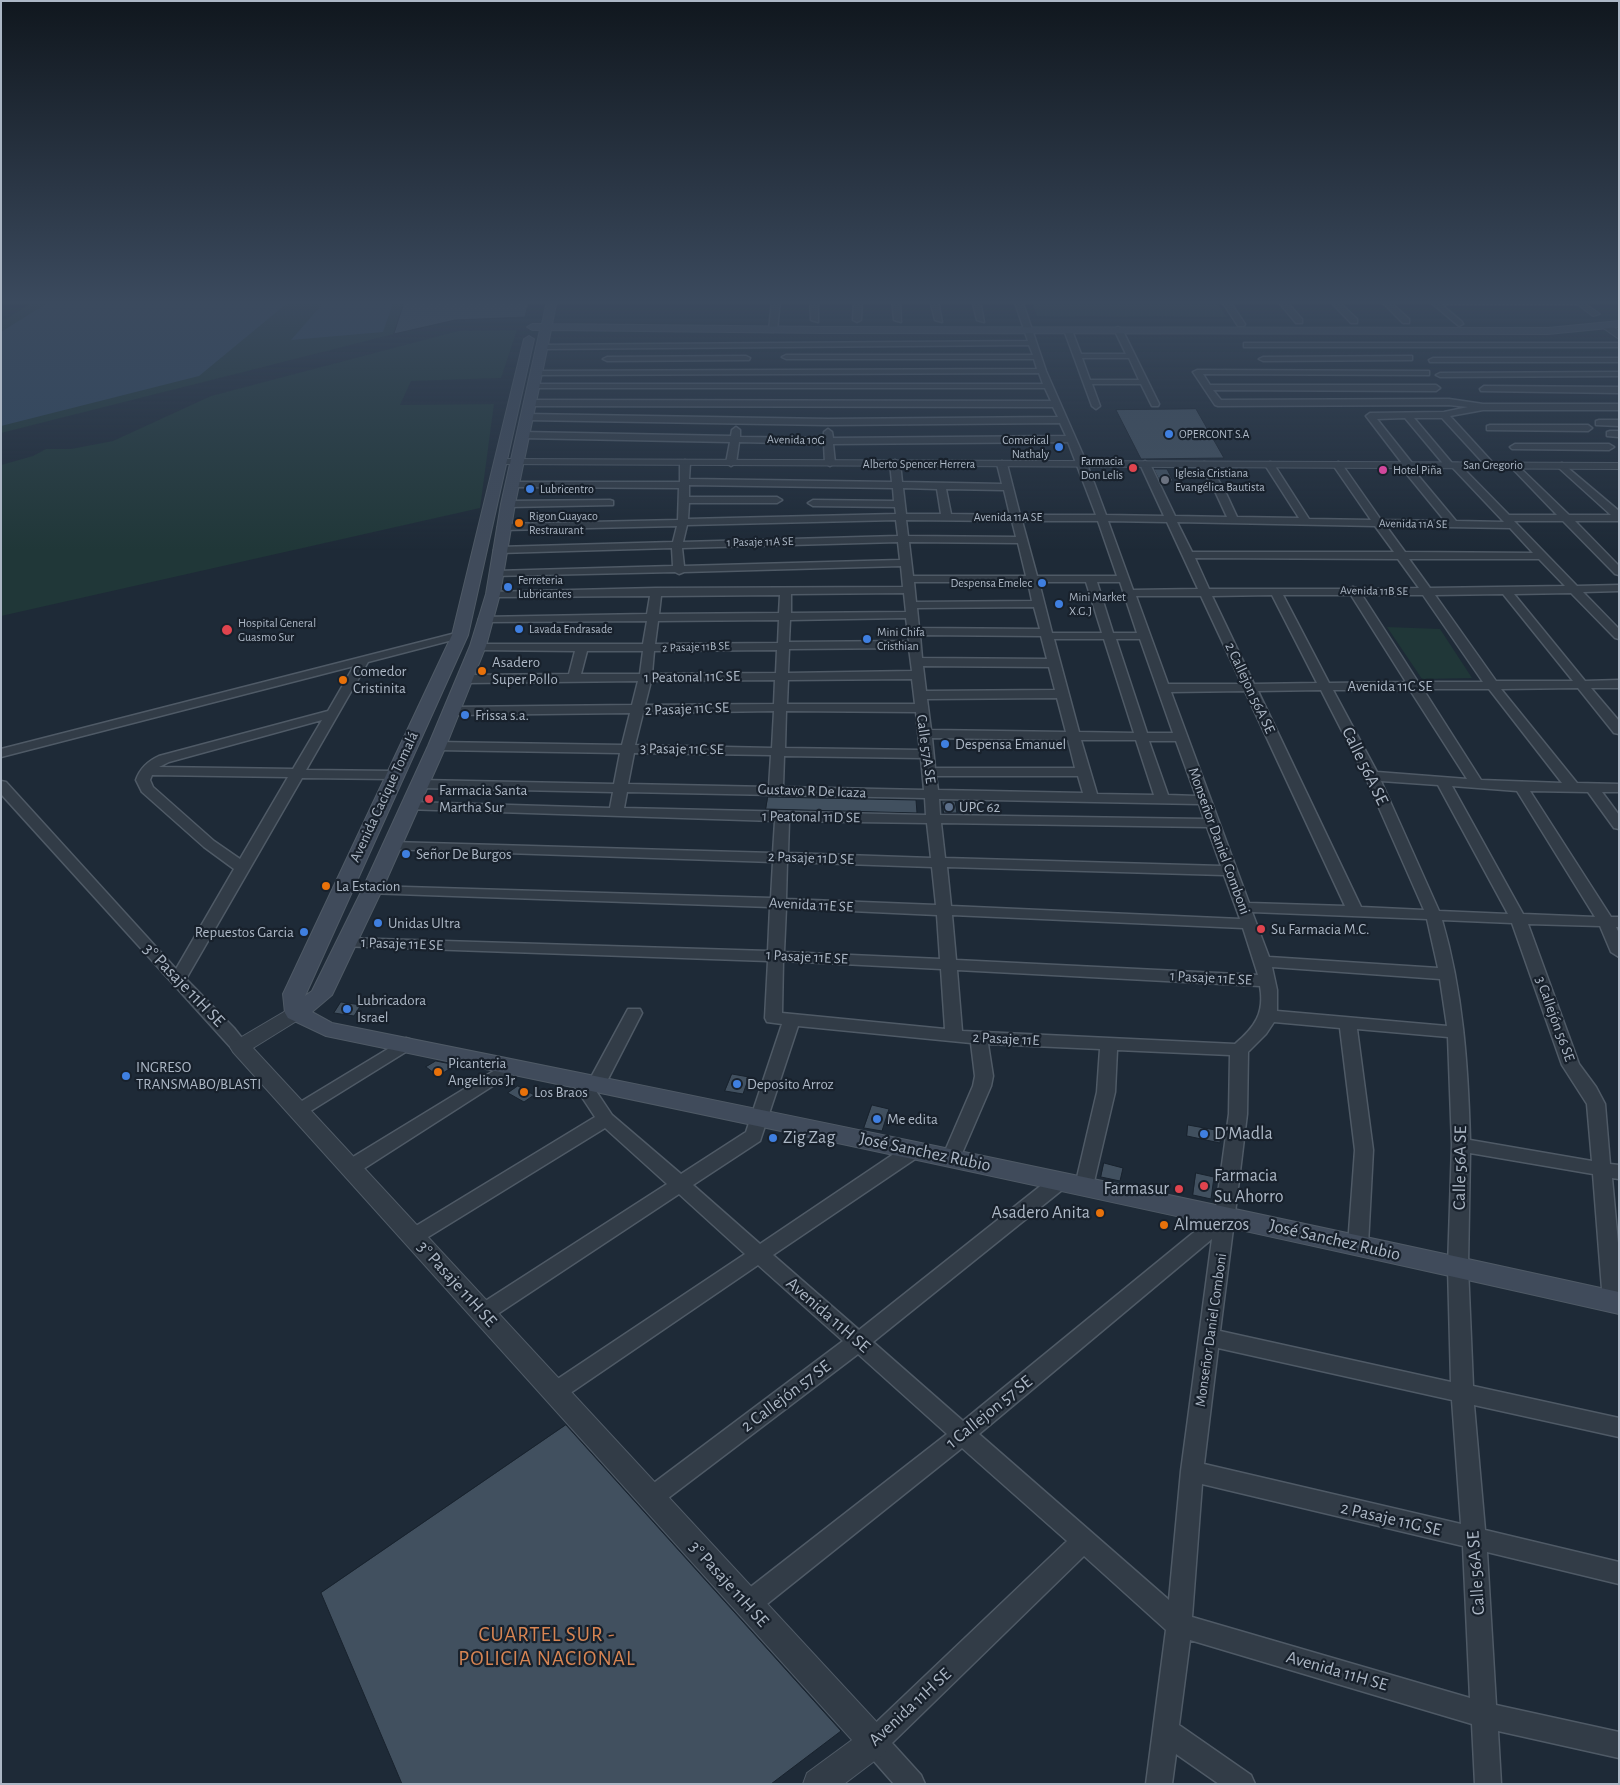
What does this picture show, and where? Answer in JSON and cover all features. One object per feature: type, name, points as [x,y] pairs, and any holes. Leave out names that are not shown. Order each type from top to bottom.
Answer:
[{"type":"main road","name":"Avenida Cacique Tomalá","points":[[522,383],[508,462],[460,635],[294,994],[296,1013],[321,995],[372,890],[438,746],[466,679],[493,594],[499,550],[512,484],[508,462],[522,435],[533,386]]},
{"type":"main road","name":"José Sanchez Rubio","points":[[296,1013],[326,1029],[760,1117],[1072,1183],[1616,1302]]},
{"type":"street","points":[[731,463],[743,383]]},
{"type":"street","points":[[826,383],[830,463]]},
{"type":"street","points":[[1088,383],[1096,406]]},
{"type":"street","points":[[1145,383],[1155,404]]},
{"type":"street","points":[[1205,383],[1218,402],[1464,402],[1483,407]]},
{"type":"street","points":[[1289,383],[1309,402]]},
{"type":"street","points":[[1376,383],[1399,402]]},
{"type":"street","points":[[533,386],[826,388],[1048,386]]},
{"type":"street","name":"Monseñor Daniel Comboni","points":[[1048,386],[1082,464],[1249,924],[1267,981],[1270,1003],[1268,1016]]},
{"type":"street","points":[[1208,387],[1436,388]]},
{"type":"street","points":[[1484,389],[1619,389]]},
{"type":"street","points":[[529,403],[740,405],[1056,404]]},
{"type":"street","points":[[1454,525],[1370,416],[1444,415],[1483,407],[1618,408]]},
{"type":"street","points":[[1563,407],[1609,447],[1618,463]]},
{"type":"street","points":[[1407,415],[1452,465],[1510,521],[1619,636]]},
{"type":"street","points":[[1444,415],[1490,465]]},
{"type":"street","points":[[526,418],[828,422],[1063,420]]},
{"type":"street","points":[[1599,423],[1619,423]]},
{"type":"street","points":[[1490,428],[1588,428]]},
{"type":"street","name":"Avenida 10G","points":[[522,435],[829,441],[1070,439]]},
{"type":"street","points":[[1515,446],[1609,447]]},
{"type":"street","name":"Alberto Spencer Herrera","points":[[508,462],[1338,465]]},
{"type":"street","points":[[678,571],[677,544],[683,522],[686,463]]},
{"type":"street","name":"San Gregorio","points":[[1338,465],[1562,466],[1618,463]]},
{"type":"street","name":"Calle 57A SE","points":[[895,464],[939,862],[954,1035]]},
{"type":"street","points":[[1002,464],[1073,736],[1092,799]]},
{"type":"street","name":"2 Callejon 56A SE","points":[[1145,464],[1356,911]]},
{"type":"street","points":[[1204,465],[1220,489],[1233,520]]},
{"type":"street","points":[[1270,465],[1306,521]]},
{"type":"street","points":[[1338,465],[1492,685],[1573,788]]},
{"type":"street","points":[[1514,465],[1619,572]]},
{"type":"street","points":[[1562,466],[1619,518]]},
{"type":"street","points":[[512,484],[1008,487]]},
{"type":"street","points":[[608,524],[613,485]]},
{"type":"street","points":[[941,486],[947,517]]},
{"type":"street","points":[[684,500],[777,500]]},
{"type":"street","points":[[508,504],[610,503]]},
{"type":"street","points":[[812,503],[900,511]]},
{"type":"street","name":"Avenida 11A SE","points":[[503,527],[683,522],[900,511],[947,517],[1306,521],[1454,525],[1510,521],[1619,518]]},
{"type":"street","name":"1 Pasaje 11A SE","points":[[499,550],[903,539],[1022,540]]},
{"type":"street","points":[[1188,555],[1542,556]]},
{"type":"street","points":[[496,574],[678,571],[906,563]]},
{"type":"street","points":[[493,594],[786,590],[1032,578],[1124,579]]},
{"type":"street","points":[[1090,579],[1143,736],[1162,799]]},
{"type":"street","name":"Avenida 11B SE","points":[[1129,593],[1353,590],[1507,592],[1619,588]]},
{"type":"street","points":[[776,790],[786,590]]},
{"type":"street","points":[[1353,590],[1477,784]]},
{"type":"street","points":[[616,812],[628,748],[645,679],[651,617],[656,591]]},
{"type":"street","name":"Calle 56A SE","points":[[1275,591],[1372,776],[1433,914],[1440,935],[1447,974],[1456,1032],[1461,1144],[1458,1267],[1462,1393],[1474,1539],[1488,1784]]},
{"type":"street","points":[[585,617],[591,592]]},
{"type":"street","points":[[1507,592],[1619,730]]},
{"type":"street","points":[[485,619],[784,616],[1039,604]]},
{"type":"street","points":[[1,753],[460,635]]},
{"type":"street","name":"2 Pasaje 11B SE","points":[[478,646],[648,648],[914,638],[1047,635],[1146,636]]},
{"type":"street","points":[[574,679],[582,648]]},
{"type":"street","points":[[178,980],[364,659]]},
{"type":"street","name":"1 Peatonal 11C SE","points":[[466,679],[645,679],[1054,663]]},
{"type":"street","name":"Avenida 11C SE","points":[[1162,688],[1619,684]]},
{"type":"street","name":"2 Pasaje 11C SE","points":[[453,711],[637,710],[920,702],[1062,694]]},
{"type":"street","points":[[242,868],[209,844],[147,789],[142,780],[152,765],[164,759],[333,713]]},
{"type":"street","points":[[924,734],[1180,737]]},
{"type":"street","name":"3 Pasaje 11C SE","points":[[438,746],[926,754]]},
{"type":"street","points":[[148,771],[394,775]]},
{"type":"street","points":[[929,772],[1083,772]]},
{"type":"street","points":[[1372,776],[1521,787],[1619,788]]},
{"type":"street","name":"3 Callejón 56 SE","points":[[1443,782],[1520,920],[1571,1065],[1590,1091],[1596,1104],[1611,1171],[1616,1302]]},
{"type":"street","name":"Gustavo R De Icaza","points":[[420,784],[776,790],[932,796],[1204,800]]},
{"type":"street","name":"3° Pasaje 11H SE","points":[[1,785],[912,1784]]},
{"type":"street","points":[[1521,787],[1612,922],[1619,952]]},
{"type":"street","points":[[1592,788],[1619,825]]},
{"type":"street","name":"1 Peatonal 11D SE","points":[[410,806],[782,817],[1213,823]]},
{"type":"street","points":[[775,956],[782,817]]},
{"type":"street","name":"2 Pasaje 11D SE","points":[[392,846],[1230,871]]},
{"type":"street","name":"Avenida 11E SE","points":[[372,890],[778,903],[1249,924]]},
{"type":"street","points":[[1243,907],[1433,914],[1520,920],[1612,922]]},
{"type":"street","name":"1 Pasaje 11E SE","points":[[346,943],[775,956],[1267,981]]},
{"type":"street","name":"2 Pasaje 11E","points":[[775,956],[773,1018],[980,1038],[1239,1050]]},
{"type":"street","points":[[1261,961],[1447,974]]},
{"type":"street","points":[[240,1047],[296,1013]]},
{"type":"street","points":[[589,1083],[634,1013]]},
{"type":"street","points":[[1239,1050],[1260,1030],[1268,1016],[1348,1025],[1456,1032]]},
{"type":"street","points":[[483,1314],[754,1136],[792,1020]]},
{"type":"street","points":[[1348,1025],[1364,1150],[1358,1245]]},
{"type":"street","points":[[951,1158],[982,1086],[984,1076],[980,1038]]},
{"type":"street","points":[[298,1111],[406,1044]]},
{"type":"street","points":[[1072,1183],[1106,1092],[1109,1044]]},
{"type":"street","name":"Monseñor Daniel Comboni","points":[[1159,1784],[1179,1625],[1192,1471],[1227,1216],[1238,1114],[1239,1050]]},
{"type":"street","points":[[350,1168],[510,1066]]},
{"type":"street","name":"Avenida 11H SE","points":[[589,1083],[606,1119],[1179,1625],[1484,1715],[1619,1745]]},
{"type":"street","points":[[413,1236],[606,1119]]},
{"type":"street","points":[[1461,1144],[1611,1171]]},
{"type":"street","points":[[555,1392],[914,1150]]},
{"type":"street","name":"2 Callejón 57 SE","points":[[651,1498],[1072,1183]]},
{"type":"street","name":"1 Callejon 57 SE","points":[[748,1604],[963,1434],[1227,1216]]},
{"type":"street","points":[[1209,1337],[1619,1428]]},
{"type":"street","name":"2 Pasaje 11G SE","points":[[1192,1471],[1619,1573]]},
{"type":"street","name":"Avenida 11H SE","points":[[818,1784],[874,1742],[1084,1540]]},
{"type":"street","points":[[1166,1730],[1242,1784]]},
{"type":"green space","points":[[1,383],[198,383],[1,433]]},
{"type":"green space","points":[[259,383],[410,383],[400,405],[494,404],[480,508],[1,616],[1,465],[33,456],[46,449],[71,449],[113,441],[211,396]]},
{"type":"green space","points":[[1387,627],[1440,629],[1472,678],[1422,679]]},
{"type":"water","points":[[1,383],[170,383],[1,426]]},
{"type":"building","name":"OPERCONT S.A","points":[[1196,409],[1224,458],[1141,459],[1116,410]]},
{"type":"building","points":[[1154,469],[1167,469],[1173,481],[1160,481]]},
{"type":"building","points":[[768,797],[916,800],[917,813],[766,809]]},
{"type":"building","name":"UPC 62","points":[[942,801],[955,801],[957,813],[944,813]]},
{"type":"building","name":"Lubricadora Israel","points":[[341,1002],[361,1005],[354,1016],[334,1013]]},
{"type":"building","name":"Picanteria Angelitos Jr","points":[[436,1061],[456,1065],[438,1076],[426,1067]]},
{"type":"building","name":"Deposito Arroz","points":[[732,1074],[749,1077],[743,1094],[725,1091]]},
{"type":"building","name":"Los Braos","points":[[518,1086],[534,1095],[524,1102],[508,1093]]},
{"type":"building","name":"Me edita","points":[[872,1105],[889,1109],[882,1131],[864,1128]]},
{"type":"building","name":"D'Madla","points":[[1188,1125],[1221,1131],[1220,1143],[1187,1136]]},
{"type":"building","points":[[1104,1163],[1123,1168],[1120,1181],[1101,1177]]},
{"type":"building","name":"Farmacia Su Ahorro","points":[[1196,1173],[1214,1177],[1211,1199],[1193,1195]]},
{"type":"building","points":[[566,1425],[841,1731],[771,1784],[402,1784],[321,1593]]},
{"type":"place","name":"OPERCONT S.A","points":[[1169,434]]},
{"type":"place","name":"Comerical Nathaly","points":[[1059,447]]},
{"type":"place","name":"Farmacia Don Lelis","points":[[1133,468]]},
{"type":"place","name":"Hotel Piña","points":[[1383,470]]},
{"type":"place","name":"Iglesia Cristiana Evangélica Bautista","points":[[1165,480]]},
{"type":"place","name":"Lubricentro","points":[[530,489]]},
{"type":"place","name":"Rigon Guayaco Restraurant","points":[[519,523]]},
{"type":"place","name":"Despensa Emelec","points":[[1042,583]]},
{"type":"place","name":"Ferreteria Lubricantes","points":[[508,587]]},
{"type":"place","name":"Mini Market X.G.J","points":[[1059,604]]},
{"type":"place","name":"Lavada Endrasade","points":[[519,629]]},
{"type":"place","name":"Hospital General Guasmo Sur","points":[[227,630]]},
{"type":"place","name":"Mini Chifa Cristhian","points":[[867,639]]},
{"type":"place","name":"Asadero Super Pollo","points":[[482,671]]},
{"type":"place","name":"Comedor Cristinita","points":[[343,680]]},
{"type":"place","name":"Frissa s.a.","points":[[465,715]]},
{"type":"place","name":"Despensa Emanuel","points":[[945,744]]},
{"type":"place","name":"Farmacia Santa Martha Sur","points":[[429,799]]},
{"type":"place","name":"UPC 62","points":[[949,807]]},
{"type":"place","name":"Señor De Burgos","points":[[406,854]]},
{"type":"place","name":"La Estacion","points":[[326,886]]},
{"type":"place","name":"Unidas Ultra","points":[[378,923]]},
{"type":"place","name":"Su Farmacia M.C.","points":[[1261,929]]},
{"type":"place","name":"Repuestos Garcia","points":[[304,932]]},
{"type":"place","name":"Lubricadora Israel","points":[[347,1009]]},
{"type":"place","name":"Picanteria Angelitos Jr","points":[[438,1072]]},
{"type":"place","name":"INGRESO TRANSMABO/BLASTI","points":[[126,1076]]},
{"type":"place","name":"Deposito Arroz","points":[[737,1084]]},
{"type":"place","name":"Los Braos","points":[[524,1092]]},
{"type":"place","name":"Me edita","points":[[877,1119]]},
{"type":"place","name":"D'Madla","points":[[1204,1134]]},
{"type":"place","name":"Zig Zag","points":[[773,1138]]},
{"type":"place","name":"Farmacia Su Ahorro","points":[[1204,1186]]},
{"type":"place","name":"Farmasur","points":[[1179,1189]]},
{"type":"place","name":"Asadero Anita","points":[[1100,1213]]},
{"type":"place","name":"Almuerzos","points":[[1164,1225]]},
{"type":"district","name":"CUARTEL SUR - POLICIA NACIONAL","points":[[547,1647]]}]
